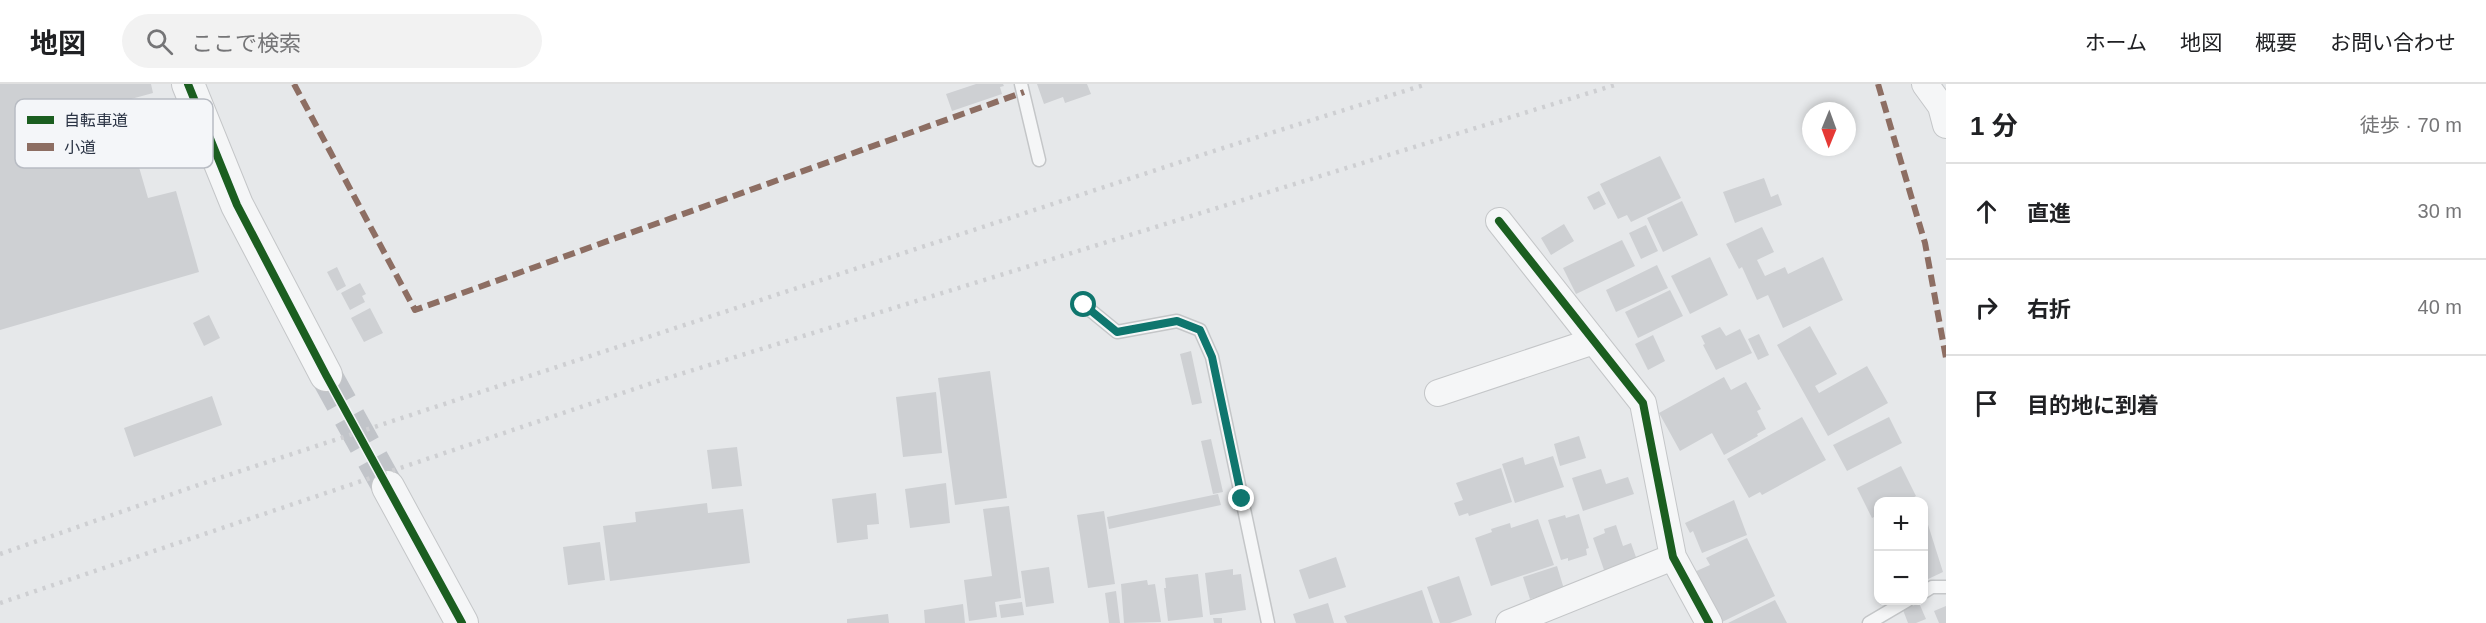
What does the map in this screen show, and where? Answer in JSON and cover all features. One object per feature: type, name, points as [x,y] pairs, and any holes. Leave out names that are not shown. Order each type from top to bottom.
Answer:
[{"type":"street","points":[[188,84],[194,99]]},
{"type":"street","points":[[1925,84],[1941,106],[1946,125]]},
{"type":"street","points":[[213,146],[237,205],[326,375]]},
{"type":"street","points":[[1499,220],[1643,403],[1673,557],[1709,623]]},
{"type":"street","points":[[1438,393],[1594,341]]},
{"type":"street","points":[[388,487],[462,623]]},
{"type":"street","points":[[1509,623],[1673,557]]},
{"type":"lane","points":[[1021,84],[1039,160]]},
{"type":"lane","points":[[1084,305],[1117,332],[1177,321],[1200,330],[1212,357],[1268,623]]},
{"type":"lane","points":[[1928,589],[1946,587]]},
{"type":"lane","points":[[1869,623],[1900,605]]},
{"type":"building","points":[[0,84],[151,84],[153,93],[131,99],[15,99],[15,168],[139,168],[148,198],[176,191],[199,272],[0,330]]},
{"type":"building","points":[[976,84],[1003,84],[1004,86],[1000,87],[1002,94],[952,111],[946,94]]},
{"type":"building","points":[[1037,84],[1087,84],[1091,94],[1065,103],[1063,97],[1044,104]]},
{"type":"building","points":[[1660,156],[1681,198],[1631,222],[1627,215],[1618,219],[1600,184]]},
{"type":"building","points":[[1764,178],[1771,197],[1778,194],[1782,205],[1735,223],[1723,192]]},
{"type":"building","points":[[1599,191],[1606,204],[1594,210],[1587,197]]},
{"type":"building","points":[[1682,201],[1698,235],[1663,252],[1647,218]]},
{"type":"building","points":[[1564,224],[1574,241],[1551,255],[1541,238]]},
{"type":"building","points":[[1646,225],[1658,251],[1641,259],[1629,233]]},
{"type":"building","points":[[1762,227],[1774,252],[1757,260],[1765,276],[1785,267],[1788,274],[1823,257],[1843,300],[1783,328],[1768,295],[1757,300],[1742,267],[1739,269],[1726,244]]},
{"type":"building","points":[[1622,240],[1635,266],[1576,294],[1563,268]]},
{"type":"building","points":[[1710,257],[1728,295],[1690,314],[1671,276]]},
{"type":"building","points":[[1657,265],[1668,288],[1616,312],[1606,290]]},
{"type":"building","points":[[337,267],[346,286],[337,291],[327,272]]},
{"type":"building","points":[[360,283],[366,294],[362,296],[365,302],[350,310],[341,293]]},
{"type":"building","points":[[1670,290],[1683,316],[1638,338],[1625,312]]},
{"type":"building","points":[[370,308],[383,333],[364,342],[351,318]]},
{"type":"building","points":[[209,315],[220,338],[204,346],[193,323]]},
{"type":"building","points":[[1810,326],[1837,374],[1815,386],[1819,393],[1867,366],[1888,403],[1828,436],[1777,345]]},
{"type":"building","points":[[1720,327],[1726,336],[1740,329],[1752,353],[1716,370],[1703,345],[1705,344],[1701,336]]},
{"type":"building","points":[[1759,334],[1769,355],[1758,360],[1748,339]]},
{"type":"building","points":[[1653,335],[1665,361],[1648,370],[1635,344]]},
{"type":"building","points":[[1191,351],[1202,403],[1192,405],[1180,354]]},
{"type":"building","points":[[990,371],[1007,498],[955,505],[938,378]]},
{"type":"building","points":[[1724,377],[1731,390],[1746,382],[1761,409],[1757,411],[1766,429],[1724,455],[1712,433],[1680,451],[1659,413]]},
{"type":"building","points":[[936,392],[942,453],[903,457],[896,397]]},
{"type":"building","points":[[212,396],[222,425],[134,457],[124,428]]},
{"type":"building","points":[[1802,417],[1826,460],[1762,495],[1760,492],[1749,498],[1727,459]]},
{"type":"building","points":[[1889,417],[1902,443],[1847,471],[1833,445]]},
{"type":"building","points":[[1579,436],[1586,458],[1560,466],[1554,444]]},
{"type":"building","points":[[1211,439],[1223,492],[1213,494],[1201,441]]},
{"type":"building","points":[[737,447],[742,486],[712,489],[707,450]]},
{"type":"building","points":[[1553,456],[1564,487],[1515,503],[1502,464],[1523,457],[1525,465]]},
{"type":"building","points":[[1901,466],[1916,496],[1874,497],[1874,517],[1872,518],[1857,488]]},
{"type":"building","points":[[1501,468],[1512,502],[1469,516],[1468,513],[1459,516],[1454,503],[1463,500],[1456,483]]},
{"type":"building","points":[[1601,469],[1606,484],[1628,477],[1634,494],[1583,511],[1572,478]]},
{"type":"building","points":[[946,483],[950,523],[910,528],[905,489]]},
{"type":"building","points":[[876,493],[879,524],[867,525],[868,539],[837,543],[832,499]]},
{"type":"building","points":[[1218,494],[1221,505],[1109,529],[1107,517]]},
{"type":"building","points":[[1734,500],[1747,535],[1702,553],[1693,531],[1690,533],[1685,523]]},
{"type":"building","points":[[707,503],[708,513],[743,509],[750,563],[610,581],[603,526],[636,522],[635,512]]},
{"type":"building","points":[[1009,506],[1021,598],[995,602],[997,617],[969,621],[964,580],[992,576],[983,509]]},
{"type":"building","points":[[1104,511],[1115,584],[1088,588],[1077,515]]},
{"type":"building","points":[[1579,514],[1589,548],[1586,549],[1587,555],[1568,561],[1568,558],[1561,560],[1548,520]]},
{"type":"building","points":[[1538,519],[1554,565],[1491,586],[1475,538],[1492,532],[1491,529],[1510,523],[1511,528]]},
{"type":"building","points":[[1616,525],[1623,546],[1631,543],[1637,560],[1604,570],[1593,538],[1605,533],[1604,529]]},
{"type":"building","points":[[1928,525],[1943,572],[1928,579]]},
{"type":"building","points":[[1747,538],[1775,596],[1720,623],[1692,573],[1710,565],[1706,558]]},
{"type":"building","points":[[600,542],[605,580],[568,585],[563,547]]},
{"type":"building","points":[[1336,557],[1346,587],[1309,599],[1299,570]]},
{"type":"building","points":[[1557,566],[1564,589],[1530,599],[1523,577]]},
{"type":"building","points":[[1049,567],[1054,603],[1026,607],[1021,571]]},
{"type":"building","points":[[1233,569],[1233,575],[1241,574],[1246,610],[1210,615],[1205,573]]},
{"type":"building","points":[[1198,574],[1203,617],[1168,621],[1165,578]]},
{"type":"building","points":[[1459,576],[1472,615],[1450,623],[1440,623],[1427,587]]},
{"type":"building","points":[[1147,580],[1148,585],[1155,584],[1161,622],[1124,623],[1121,584]]},
{"type":"building","points":[[1422,590],[1433,623],[1347,623],[1344,616]]},
{"type":"building","points":[[1116,591],[1120,623],[1109,623],[1105,593]]},
{"type":"building","points":[[1775,600],[1787,623],[1728,623]]},
{"type":"building","points":[[1022,602],[1024,615],[1001,618],[999,605]]},
{"type":"building","points":[[1328,603],[1334,623],[1296,623],[1293,614]]},
{"type":"building","points":[[963,604],[965,623],[925,623],[924,610]]},
{"type":"building","points":[[1920,605],[1926,619],[1908,623],[1903,610]]},
{"type":"building","points":[[1946,606],[1946,623],[1939,623],[1934,611]]},
{"type":"building","points":[[888,614],[889,623],[847,623],[847,619]]},
{"type":"building","points":[[1213,618],[1222,618],[1222,623],[1214,623]]},
{"type":"tunnel","points":[[326,375],[388,487]]},
{"type":"railway","points":[[0,554],[207,482],[1223,148],[1427,84]]},
{"type":"railway","points":[[0,603],[661,380],[1618,84]]},
{"type":"marked path","points":[[294,84],[415,310],[1024,92]]},
{"type":"marked path","points":[[1878,84],[1925,243],[1946,358]]},
{"type":"cycle path","points":[[188,84],[194,99]]},
{"type":"cycle path","points":[[213,146],[237,205],[326,375],[462,623]]},
{"type":"cycle path","points":[[1499,221],[1643,403],[1673,557],[1709,623]]},
{"type":"route","points":[[1084,305],[1117,332],[1177,321],[1200,330],[1212,357],[1242,499]]}]
